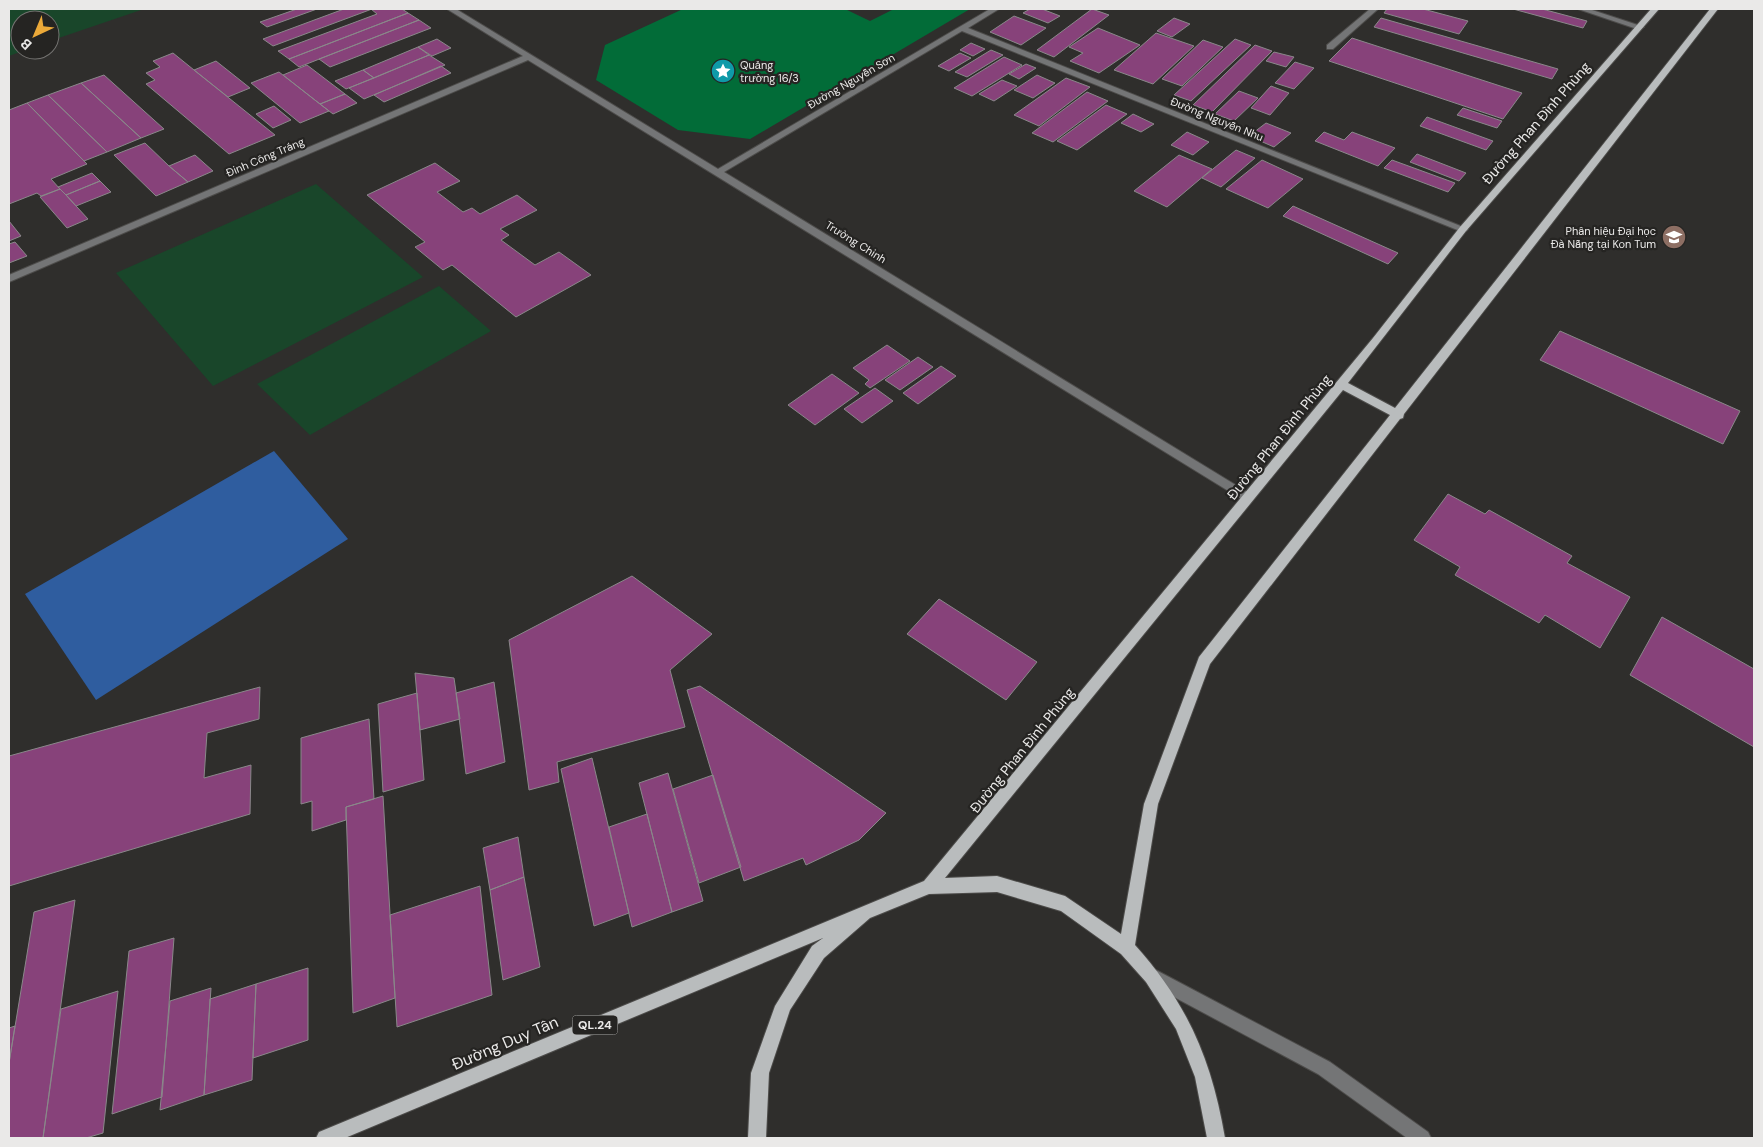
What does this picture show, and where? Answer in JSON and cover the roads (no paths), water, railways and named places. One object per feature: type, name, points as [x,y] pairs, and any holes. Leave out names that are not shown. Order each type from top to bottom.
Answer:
[{"type":"main road","name":"Đường Phan Đình Phùng","points":[[929,886],[1341,384],[1463,229],[1655,9]]},
{"type":"main road","points":[[1127,948],[1151,804],[1204,661],[1714,9]]},
{"type":"main road","points":[[1341,384],[1399,414]]},
{"type":"main road","points":[[929,886],[997,884],[1065,904],[1127,948],[1152,976],[1182,1023],[1204,1077],[1216,1138]]},
{"type":"main road","name":"Đường Duy Tân","points":[[325,1138],[929,886]]},
{"type":"main road","points":[[757,1138],[760,1073],[782,1006],[818,952],[865,912]]},
{"type":"street","name":"Trường Chinh","points":[[451,9],[1248,498]]},
{"type":"street","name":"Đường Nguyễn Sơn","points":[[718,172],[995,9]]},
{"type":"street","points":[[1330,47],[1374,9]]},
{"type":"street","points":[[1582,9],[1640,27]]},
{"type":"street","name":"Đường Nguyễn Nhu","points":[[963,29],[1463,229]]},
{"type":"street","name":"Đinh Công Tráng","points":[[9,279],[530,56]]},
{"type":"street","points":[[1152,976],[1324,1068],[1422,1138]]},
{"type":"water","points":[[274,451],[348,539],[96,700],[25,594]]},
{"type":"place","name":"Quảng trường 16/3","points":[[723,71]]},
{"type":"place","name":"Phân hiệu Đại học Đà Nẵng tại Kon Tum","points":[[1674,237]]}]
